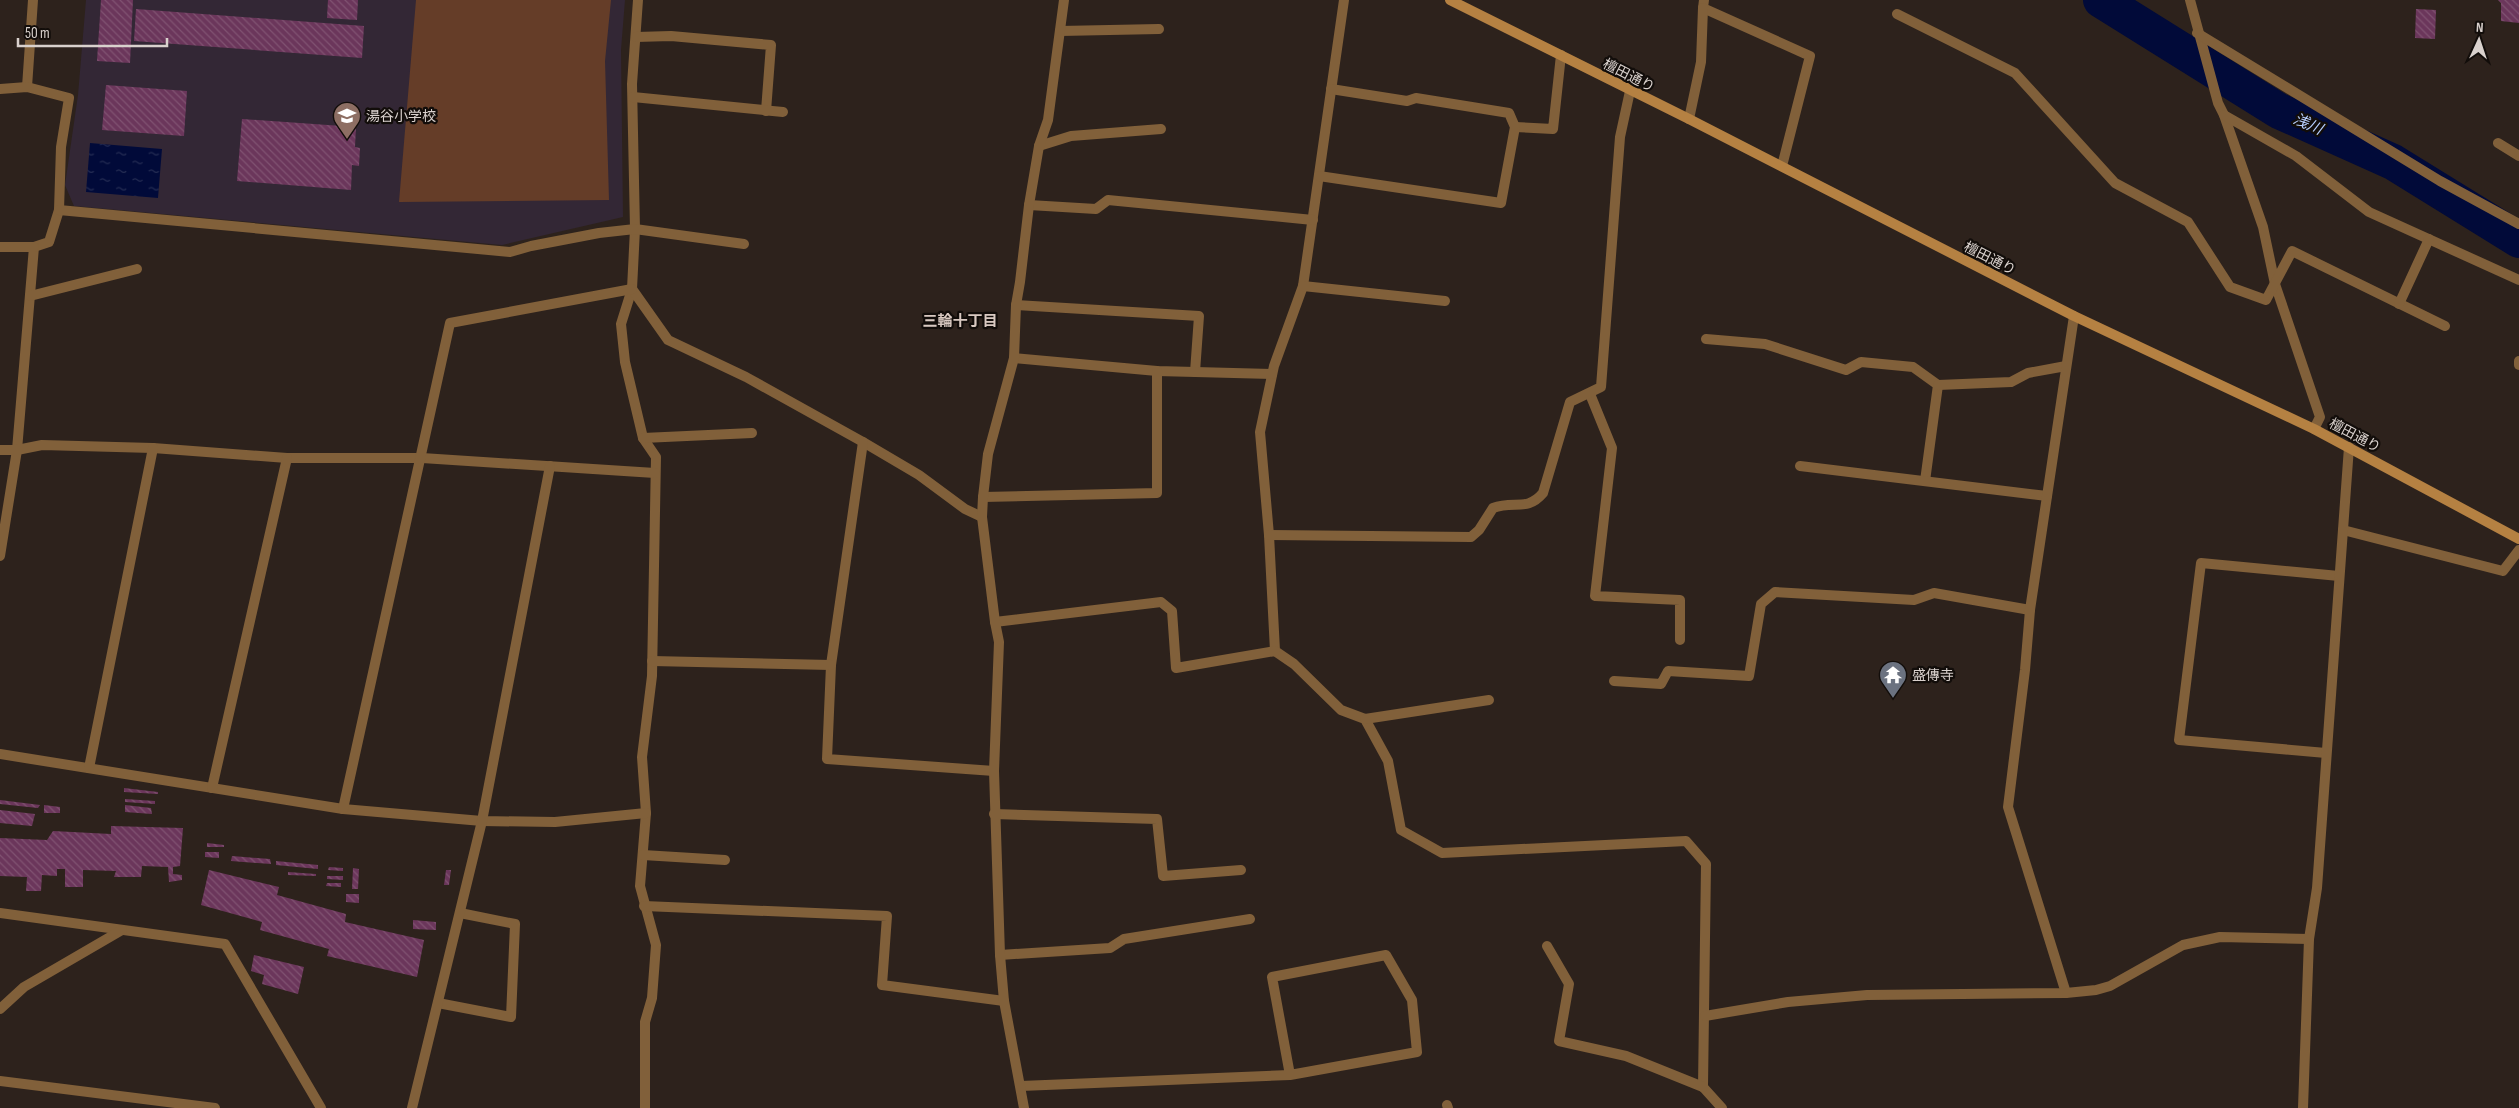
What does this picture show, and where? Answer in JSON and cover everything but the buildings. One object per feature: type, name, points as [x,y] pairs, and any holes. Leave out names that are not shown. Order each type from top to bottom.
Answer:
[{"type":"street","points":[[26,87],[33,0]]},
{"type":"street","points":[[638,0],[632,97],[635,229],[632,289],[621,324],[625,362],[643,438],[656,457],[652,662],[642,757],[646,814],[640,886],[656,945],[652,998],[645,1022],[645,1108]]},
{"type":"street","points":[[1024,1108],[1004,1001],[1000,954],[994,814],[999,642],[982,517],[988,454],[1014,358],[1016,305],[1028,205],[1039,146],[1048,120],[1064,0]]},
{"type":"street","points":[[1275,651],[1270,534],[1260,432],[1272,374],[1303,286],[1344,0]]},
{"type":"street","name":"檀田通り","points":[[1450,0],[1561,54],[1630,91],[1782,166],[2074,316],[2314,429],[2519,539]]},
{"type":"street","points":[[2190,0],[2197,33],[2218,104],[2224,115],[2262,227],[2275,284],[2320,417],[2314,429]]},
{"type":"street","points":[[1689,119],[1701,62],[1703,4],[1810,56],[1782,166]]},
{"type":"street","points":[[1897,14],[2014,73],[2115,183],[2188,222],[2230,287],[2266,300],[2292,251],[2445,326]]},
{"type":"street","points":[[1060,31],[1159,29]]},
{"type":"street","points":[[2197,33],[2440,181],[2519,224]]},
{"type":"street","points":[[636,38],[671,36],[771,45],[766,110]]},
{"type":"street","points":[[1515,127],[1553,129],[1561,54]]},
{"type":"street","points":[[0,89],[26,87],[69,98],[61,147],[59,210],[49,242],[34,247],[0,247]]},
{"type":"street","points":[[1319,176],[1501,203],[1515,127],[1510,113],[1416,98],[1407,101],[1332,90]]},
{"type":"street","points":[[1270,534],[1471,536],[1479,530],[1492,508],[1505,504],[1529,505],[1535,502],[1543,493],[1570,402],[1590,394],[1601,387],[1620,137],[1630,91]]},
{"type":"street","points":[[632,97],[783,112]]},
{"type":"street","points":[[2224,115],[2296,156],[2369,212],[2519,280]]},
{"type":"street","points":[[1039,146],[1071,136],[1161,129]]},
{"type":"street","points":[[2498,143],[2519,156]]},
{"type":"street","points":[[1028,205],[1096,209],[1108,200],[1313,220]]},
{"type":"street","points":[[59,210],[510,252],[590,234],[635,229],[744,244]]},
{"type":"street","points":[[2399,304],[2429,239]]},
{"type":"street","points":[[0,556],[3,516],[17,450],[34,247]]},
{"type":"street","points":[[30,296],[137,269]]},
{"type":"street","points":[[1303,286],[1445,301]]},
{"type":"street","points":[[632,289],[668,340],[746,377],[863,442],[919,475],[965,509],[982,517]]},
{"type":"street","points":[[344,809],[450,323],[632,289]]},
{"type":"street","points":[[1016,305],[1199,316],[1195,372]]},
{"type":"street","points":[[2066,993],[2008,807],[2025,670],[2030,610],[2074,316]]},
{"type":"street","points":[[1706,339],[1765,344],[1846,370],[1861,362],[1912,367],[1938,385],[2011,382],[2028,373],[2066,366]]},
{"type":"street","points":[[1014,358],[1157,371],[1272,374]]},
{"type":"street","points":[[983,497],[1157,493],[1157,371]]},
{"type":"street","points":[[1925,481],[1938,385]]},
{"type":"street","points":[[1590,394],[1612,448],[1595,596],[1680,600],[1680,640]]},
{"type":"street","points":[[643,438],[752,433]]},
{"type":"street","points":[[863,442],[831,665],[828,759],[994,771]]},
{"type":"street","points":[[0,450],[17,450],[42,445],[153,448],[287,458],[422,458],[656,473]]},
{"type":"street","points":[[2303,1108],[2309,939],[2317,888],[2349,447]]},
{"type":"street","points":[[89,768],[153,448]]},
{"type":"street","points":[[212,788],[287,458]]},
{"type":"street","points":[[412,1108],[482,821],[550,466]]},
{"type":"street","points":[[1800,466],[2047,496]]},
{"type":"street","points":[[2343,530],[2503,571],[2519,550]]},
{"type":"street","points":[[2326,752],[2179,740],[2201,563],[2339,576]]},
{"type":"street","points":[[1614,682],[1661,684],[1668,671],[1748,676],[1761,604],[1774,592],[1914,600],[1934,593],[2030,610]]},
{"type":"street","points":[[995,622],[1161,602],[1172,611],[1176,668],[1275,651],[1294,664],[1341,710],[1365,719],[1489,700]]},
{"type":"street","points":[[652,662],[831,665]]},
{"type":"street","points":[[1365,719],[1388,761],[1401,830],[1442,853],[1686,841],[1706,864],[1703,1087]]},
{"type":"street","points":[[0,754],[344,809],[482,821],[555,822],[646,814]]},
{"type":"street","points":[[994,814],[1157,819],[1163,876],[1241,870]]},
{"type":"street","points":[[643,855],[725,860]]},
{"type":"street","points":[[644,906],[887,916],[882,985],[1004,1001]]},
{"type":"street","points":[[0,913],[225,944],[321,1108]]},
{"type":"street","points":[[438,1003],[511,1017],[515,924],[460,913]]},
{"type":"street","points":[[1000,954],[1110,948],[1124,939],[1250,919]]},
{"type":"street","points":[[0,1009],[24,988],[122,930]]},
{"type":"street","points":[[1705,1016],[1788,1002],[1867,995],[2066,993],[2096,990],[2110,986],[2182,945],[2220,937],[2309,939]]},
{"type":"street","points":[[1547,946],[1569,984],[1560,1041],[1626,1056],[1703,1087],[1722,1108]]},
{"type":"street","points":[[1021,1086],[1290,1075],[1417,1052],[1412,1000],[1386,955],[1272,977],[1290,1075]]},
{"type":"street","points":[[0,1081],[215,1108]]},
{"type":"shaded area","name":"湯谷小学校","points":[[86,0],[625,0],[621,50],[623,217],[502,245],[74,206],[65,185],[78,95]]},
{"type":"shaded area","points":[[416,0],[611,0],[605,61],[609,200],[399,202]]},
{"type":"water","points":[[90,143],[162,149],[158,198],[86,192]]},
{"type":"waterway","name":"浅川","points":[[2101,0],[2279,111],[2393,162],[2519,240]]},
{"type":"place","name":"湯谷小学校","points":[[347,140]]},
{"type":"place","name":"盛傳寺","points":[[1893,699]]},
{"type":"district","name":"三輪十丁目","points":[[960,321]]}]
